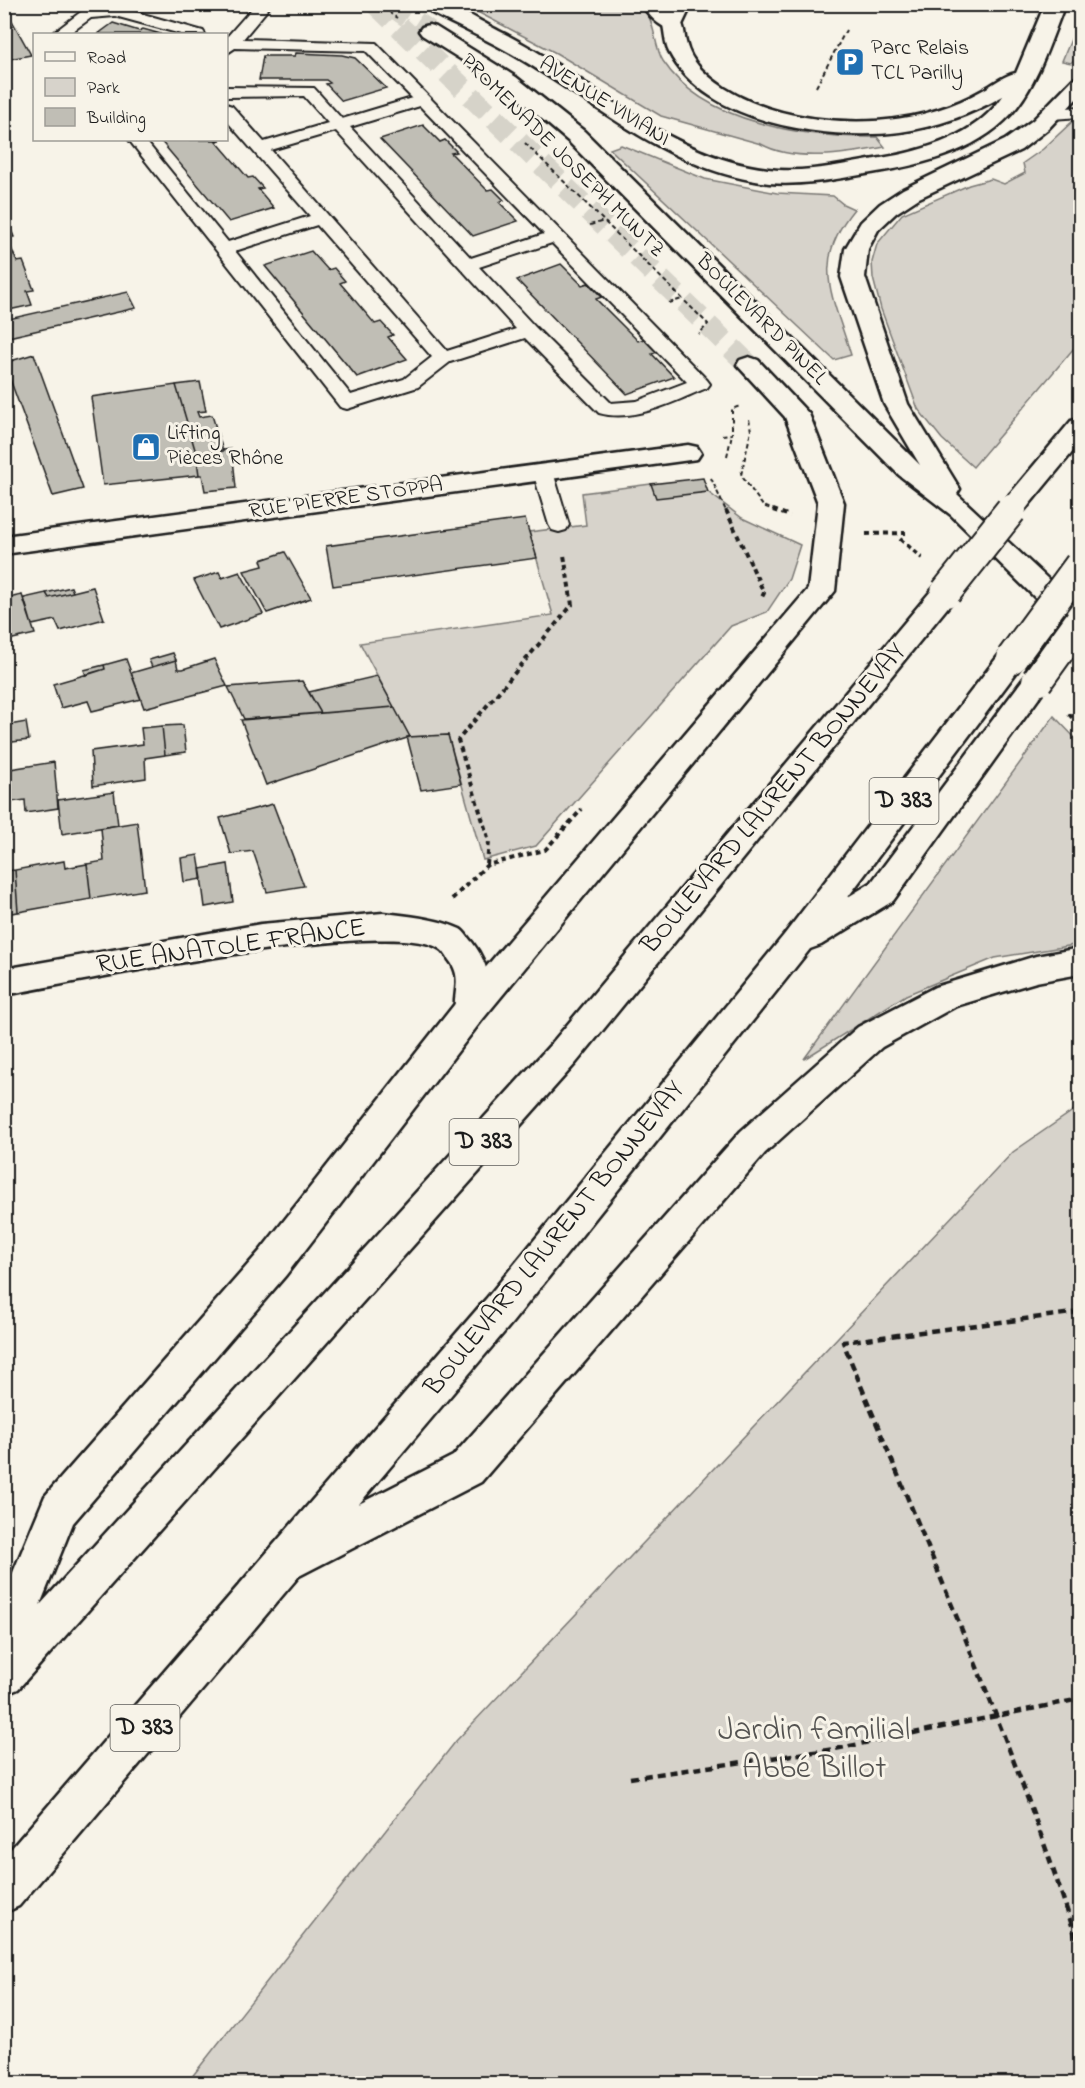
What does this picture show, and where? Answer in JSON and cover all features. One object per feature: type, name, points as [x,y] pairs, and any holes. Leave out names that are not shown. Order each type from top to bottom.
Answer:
[{"type":"main road","points":[[651,4],[673,25]]},
{"type":"main road","points":[[682,4],[673,25],[676,43],[685,62],[693,72],[714,89],[760,111],[827,126],[884,127],[933,118],[980,100],[1024,73]]},
{"type":"main road","name":"AVENUE VIVIANI","points":[[439,9],[531,56],[631,125],[664,143],[720,166],[770,176],[910,160],[974,133],[1008,105],[1055,4]]},
{"type":"main road","name":"BOULEVARD PINEL","points":[[429,31],[509,81],[576,136],[908,468],[960,509],[1080,623]]},
{"type":"main road","points":[[960,509],[896,404],[858,295],[852,266],[857,245],[870,224],[881,213],[901,200],[1011,146],[1052,114],[1080,83]]},
{"type":"main road","points":[[770,176],[812,185],[854,187],[903,182],[966,168]]},
{"type":"main road","points":[[4,1644],[59,1510],[273,1263],[470,1010],[821,591],[831,503],[796,414],[749,365]]},
{"type":"main road","name":"BOULEVARD LAURENT BONNEVAY","points":[[4,1675],[564,1053],[1080,427]]},
{"type":"main road","name":"RUE PIERRE STOPPA","points":[[4,545],[688,453]]},
{"type":"main road","name":"BOULEVARD LAURENT BONNEVAY","points":[[4,1891],[499,1311],[795,944],[1080,565]]},
{"type":"main road","points":[[795,944],[882,892],[1080,623]]},
{"type":"main road","name":"RUE ANATOLE FRANCE","points":[[4,982],[261,937],[383,926],[419,930],[451,939],[466,958],[474,977],[470,1010]]},
{"type":"main road","points":[[285,1564],[467,1469],[753,1142],[870,1037],[946,996],[1036,969],[1080,961]]},
{"type":"lane","points":[[228,45],[264,4]]},
{"type":"lane","points":[[61,33],[87,14],[115,11],[193,33]]},
{"type":"lane","points":[[228,45],[370,46],[700,384],[640,407],[606,409],[528,331],[308,91],[228,92]]},
{"type":"lane","points":[[261,148],[423,100]]},
{"type":"lane","points":[[228,111],[442,358]]},
{"type":"lane","points":[[1052,114],[1080,112]]},
{"type":"lane","points":[[138,141],[347,403],[411,383],[442,358],[528,331]]},
{"type":"lane","points":[[224,249],[321,218]]},
{"type":"lane","points":[[468,265],[555,236]]},
{"type":"lane","points":[[543,472],[559,525]]},
{"type":"path","points":[[387,4],[391,14],[398,20]]},
{"type":"path","points":[[816,87],[846,30]]},
{"type":"path","name":"PROMENADE JOSEPH MUNTZ","points":[[518,136],[708,324]]},
{"type":"path","points":[[727,456],[732,434],[732,409],[747,404]]},
{"type":"path","points":[[748,413],[751,431],[741,475],[763,506],[791,516]]},
{"type":"path","points":[[732,434],[707,437],[688,453],[703,460],[764,593],[760,602]]},
{"type":"path","points":[[487,865],[489,841],[458,740],[572,605],[559,525]]},
{"type":"path","points":[[862,534],[906,533]]},
{"type":"path","points":[[1069,714],[1080,727]]},
{"type":"path","points":[[419,930],[487,865],[545,849],[584,807]]},
{"type":"path","points":[[1080,1311],[843,1342],[996,1716],[1058,1881],[1080,1950]]},
{"type":"path","points":[[630,1778],[835,1749],[1080,1699]]},
{"type":"green space","points":[[464,5],[637,5],[648,15],[663,61],[681,82],[704,100],[760,123],[820,134],[877,137],[885,147],[822,155],[789,153],[661,116],[556,53]]},
{"type":"green space","points":[[1080,18],[1080,52],[1071,63],[1062,61]]},
{"type":"green space","points":[[1080,119],[1080,341],[973,467],[942,439],[918,409],[881,309],[873,278],[872,262],[877,244],[902,214],[969,185],[991,179],[1004,184],[1025,173],[1023,163],[1043,149],[1074,120]]},
{"type":"green space","points":[[621,145],[705,179],[777,193],[833,196],[854,209],[840,228],[832,246],[829,263],[832,297],[851,355],[834,360],[610,149]]},
{"type":"green space","points":[[651,484],[708,492],[742,518],[800,545],[789,579],[767,612],[731,626],[536,846],[483,860],[448,735],[410,737],[360,643],[553,615],[529,532],[586,525],[582,493]]},
{"type":"green space","points":[[1054,716],[1080,743],[1080,944],[995,958],[906,995],[804,1059]]},
{"type":"green space","name":"Jardin familial Abbé Billot","points":[[1080,1106],[1080,2083],[187,2083],[456,1741],[1013,1152]]},
{"type":"building","points":[[5,8],[31,55],[4,60]]},
{"type":"building","points":[[113,23],[139,31],[143,29],[157,33],[99,33]]},
{"type":"building","points":[[296,53],[342,55],[355,58],[386,88],[342,101],[326,84],[330,83],[326,80],[259,80],[263,56],[295,56]]},
{"type":"building","points":[[423,125],[440,142],[445,140],[457,152],[451,153],[487,190],[493,189],[504,200],[499,202],[518,221],[473,236],[380,139]]},
{"type":"building","points":[[161,141],[216,141],[248,178],[253,177],[263,188],[258,189],[274,208],[229,222]]},
{"type":"building","points":[[4,213],[14,237],[7,238],[17,262],[23,261],[34,290],[27,291],[32,305],[4,311]]},
{"type":"building","points":[[311,251],[328,270],[334,268],[345,281],[340,283],[375,324],[381,322],[393,335],[388,337],[407,359],[357,377],[265,266]]},
{"type":"building","points":[[561,264],[582,285],[588,283],[602,297],[596,299],[638,341],[644,339],[657,352],[652,354],[674,377],[627,394],[517,280]]},
{"type":"building","points":[[128,292],[136,308],[4,338],[4,320]]},
{"type":"building","points":[[34,354],[83,489],[53,496],[4,363]]},
{"type":"building","points":[[200,382],[206,411],[197,412],[199,417],[212,415],[223,451],[196,453],[176,385]]},
{"type":"building","points":[[176,385],[196,453],[199,475],[103,485],[91,397]]},
{"type":"building","points":[[232,449],[236,488],[205,491],[202,475],[199,475],[196,453]]},
{"type":"building","points":[[703,478],[708,492],[656,498],[651,484]]},
{"type":"building","points":[[525,519],[537,558],[333,586],[326,546]]},
{"type":"building","points":[[285,552],[311,598],[267,613],[244,571],[263,566],[261,560]]},
{"type":"building","points":[[219,572],[222,578],[240,572],[263,614],[219,629],[194,580]]},
{"type":"building","points":[[71,587],[73,592],[49,598],[46,593]]},
{"type":"building","points":[[93,587],[104,619],[60,631],[55,620],[32,625],[24,598],[46,593],[49,598]]},
{"type":"building","points":[[22,595],[35,634],[4,641],[4,599]]},
{"type":"building","points":[[173,653],[176,660],[152,667],[149,660]]},
{"type":"building","points":[[126,659],[141,699],[92,711],[88,701],[61,708],[53,684],[105,669],[104,665]]},
{"type":"building","points":[[214,659],[227,686],[144,708],[131,673],[176,660],[178,669],[183,669]]},
{"type":"building","points":[[104,665],[105,669],[86,675],[84,670]]},
{"type":"building","points":[[377,676],[394,707],[321,713],[309,692]]},
{"type":"building","points":[[302,681],[321,713],[244,719],[228,687]]},
{"type":"building","points":[[394,707],[410,737],[266,785],[241,720]]},
{"type":"building","points":[[26,722],[29,740],[4,743],[4,726]]},
{"type":"building","points":[[183,725],[186,752],[165,755],[162,726]]},
{"type":"building","points":[[162,726],[165,755],[145,758],[146,778],[93,786],[91,751],[143,744],[141,728]]},
{"type":"building","points":[[448,735],[461,784],[421,790],[407,737]]},
{"type":"building","points":[[54,762],[58,808],[26,813],[25,800],[4,803],[4,770]]},
{"type":"building","points":[[114,792],[118,825],[62,834],[58,800]]},
{"type":"building","points":[[273,804],[304,886],[267,892],[253,851],[231,854],[220,818]]},
{"type":"building","points":[[137,822],[145,890],[91,899],[87,864],[104,861],[101,828]]},
{"type":"building","points":[[198,855],[202,879],[184,882],[181,858]]},
{"type":"building","points":[[64,861],[65,868],[87,864],[91,899],[18,912],[15,870]]},
{"type":"building","points":[[228,864],[233,902],[205,907],[200,869]]},
{"type":"building","points":[[15,870],[18,912],[4,914],[4,871]]},
{"type":"tunnel","points":[[376,4],[749,365]]},
{"type":"tunnel","points":[[389,4],[429,31]]},
{"type":"place","name":"Parc Relais TCL Parilly","points":[[850,62]]},
{"type":"place","name":"Lifting Pièces Rhône","points":[[146,447]]}]
